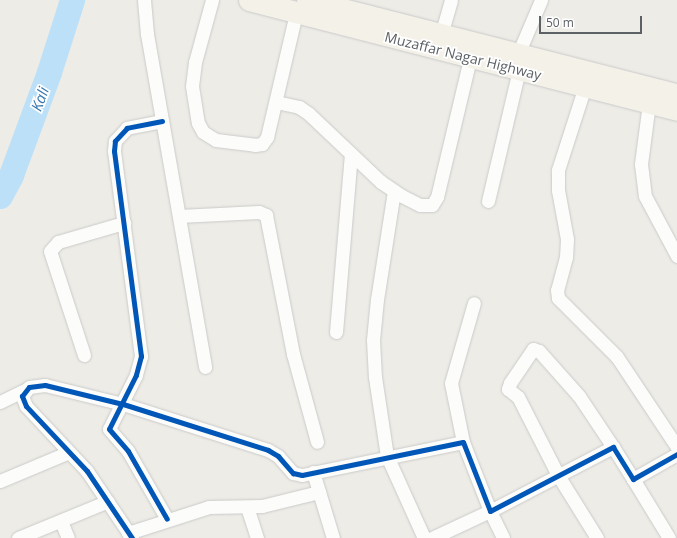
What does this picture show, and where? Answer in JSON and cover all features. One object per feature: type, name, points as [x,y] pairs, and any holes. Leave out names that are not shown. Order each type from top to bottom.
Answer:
[{"type":"main road","name":"Muzaffar Nagar Highway","points":[[249,0],[301,6],[361,7],[518,62],[587,79],[677,94]]},
{"type":"main road","name":"Muzaffar Nagar Highway","points":[[301,6],[470,58],[518,62]]},
{"type":"main road","name":"Muzaffar Nagar Highway","points":[[587,79],[649,103],[677,110]]},
{"type":"street","points":[[144,0],[147,34],[205,367]]},
{"type":"street","points":[[212,0],[197,55],[192,86],[198,123],[203,132],[216,140],[255,145],[262,144],[270,131],[301,6]]},
{"type":"street","points":[[441,35],[451,0]]},
{"type":"street","points":[[488,201],[518,62],[541,0]]},
{"type":"street","points":[[276,102],[299,108],[308,113],[351,154],[394,191],[427,206],[436,202],[470,58]]},
{"type":"street","points":[[587,79],[558,170],[558,190],[567,239],[566,257],[557,290],[558,298],[617,357],[677,447]]},
{"type":"street","points":[[649,103],[641,164],[645,196],[677,256]]},
{"type":"street","points":[[162,121],[127,128],[115,141],[114,151],[141,356],[136,375],[123,404],[110,426],[110,431],[128,451],[167,519]]},
{"type":"street","points":[[336,332],[351,154]]},
{"type":"street","points":[[394,191],[376,299],[373,340],[375,378],[387,456],[424,538]]},
{"type":"street","points":[[179,216],[259,212],[266,215],[293,354],[317,442]]},
{"type":"street","points":[[84,355],[50,251],[58,242],[124,223]]},
{"type":"street","points":[[474,304],[451,383],[463,442],[502,538]]},
{"type":"street","points":[[597,538],[559,477],[523,407],[508,389],[510,383],[533,349],[539,351],[579,396],[669,538]]},
{"type":"street","points":[[0,402],[29,387],[45,385],[123,404],[268,450],[278,456],[293,473],[313,472],[463,442]]},
{"type":"street","points":[[25,390],[22,396],[26,406],[87,471],[130,536],[167,519],[209,507],[246,507],[319,492]]},
{"type":"street","points":[[432,538],[559,477],[613,448]]},
{"type":"street","points":[[0,481],[69,452]]},
{"type":"street","points":[[633,479],[677,454]]},
{"type":"street","points":[[313,472],[333,538]]},
{"type":"street","points":[[18,538],[108,501]]},
{"type":"street","points":[[246,507],[257,538]]},
{"type":"street","points":[[61,521],[68,538]]},
{"type":"waterway","name":"Kali","points":[[0,196],[11,175],[49,72],[72,0]]},
{"type":"cycle path","points":[[162,121],[127,128],[115,141],[114,151],[141,356],[136,375],[109,429],[128,451],[167,519]]},
{"type":"cycle path","points":[[132,538],[87,471],[26,406],[22,396],[29,387],[45,385],[123,404],[268,450],[278,456],[293,473],[302,475],[463,442],[490,511],[613,447],[633,479],[677,454]]}]
